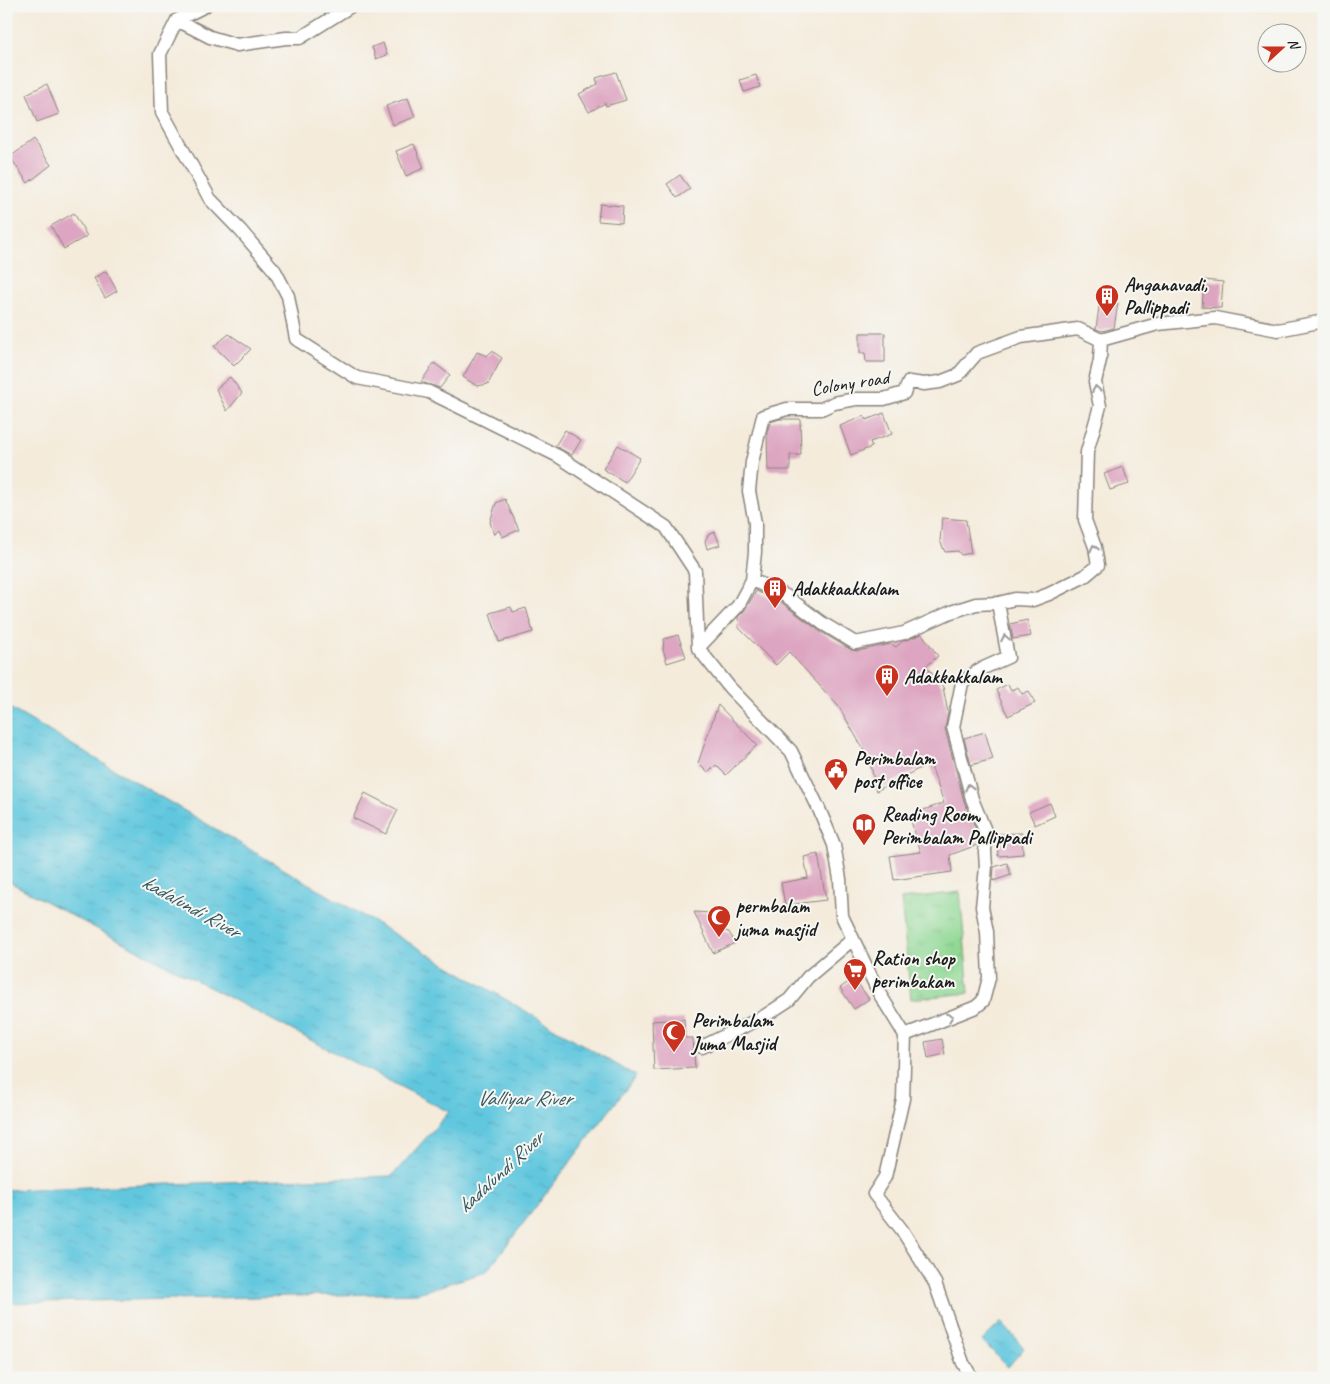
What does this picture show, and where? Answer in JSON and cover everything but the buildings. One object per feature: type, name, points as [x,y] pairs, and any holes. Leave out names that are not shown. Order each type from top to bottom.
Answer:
[{"type":"street","points":[[205,6],[177,20],[160,54],[162,112],[210,199],[241,230],[275,271],[288,296],[296,339],[357,378],[429,392],[558,456],[666,527],[695,571],[698,648],[730,688],[791,751],[834,844],[840,879],[842,916],[879,994],[905,1035],[902,1099],[885,1177],[874,1194],[902,1230],[935,1283],[963,1363],[972,1378]]},
{"type":"street","points":[[177,20],[210,36],[237,45],[286,38],[300,38],[351,6]]},
{"type":"street","points":[[698,648],[738,606],[752,580],[786,596],[822,623],[854,643],[904,633],[951,612],[976,604],[1033,600],[1085,576],[1098,565],[1095,547],[1085,520],[1087,452],[1100,406],[1095,382],[1102,340],[1158,324],[1215,318],[1278,330],[1324,321]]},
{"type":"street","name":"Colony road","points":[[752,580],[755,552],[755,523],[750,491],[752,462],[763,416],[786,409],[821,409],[834,403],[856,399],[884,399],[904,392],[909,382],[924,384],[940,382],[958,375],[977,353],[1021,337],[1078,329],[1102,340]]},
{"type":"street","points":[[905,1035],[976,1007],[983,1001],[987,986],[987,932],[982,908],[986,876],[986,833],[972,799],[952,727],[962,683],[980,670],[1008,657],[998,603]]},
{"type":"street","points":[[702,1047],[763,1017],[789,1000],[808,977],[853,939]]},
{"type":"green space","points":[[960,892],[969,993],[911,999],[901,899]]},
{"type":"water","name":"Valliyar River","points":[[6,706],[636,1076],[486,1272],[417,1293],[6,1303],[6,1190],[392,1176],[449,1112],[6,880]]},
{"type":"water","points":[[1001,1322],[1024,1348],[1008,1367],[982,1341]]},
{"type":"place","name":"Anganavadi, Pallippadi","points":[[1107,317]]},
{"type":"place","name":"Adakkaakkalam","points":[[775,609]]},
{"type":"place","name":"Adakkakkalam","points":[[887,697]]},
{"type":"place","name":"Perimbalam post office","points":[[836,791]]},
{"type":"place","name":"Reading Room, Perimbalam Pallippadi","points":[[864,846]]},
{"type":"place","name":"permbalam juma masjid","points":[[719,938]]},
{"type":"place","name":"Ration shop perimbakam","points":[[855,991]]},
{"type":"place","name":"Perimbalam Juma Masjid","points":[[674,1053]]},
{"type":"water label","name":"kadalundi River","points":[[191,906]]},
{"type":"water label","name":"kadalundi River","points":[[500,1172]]}]
